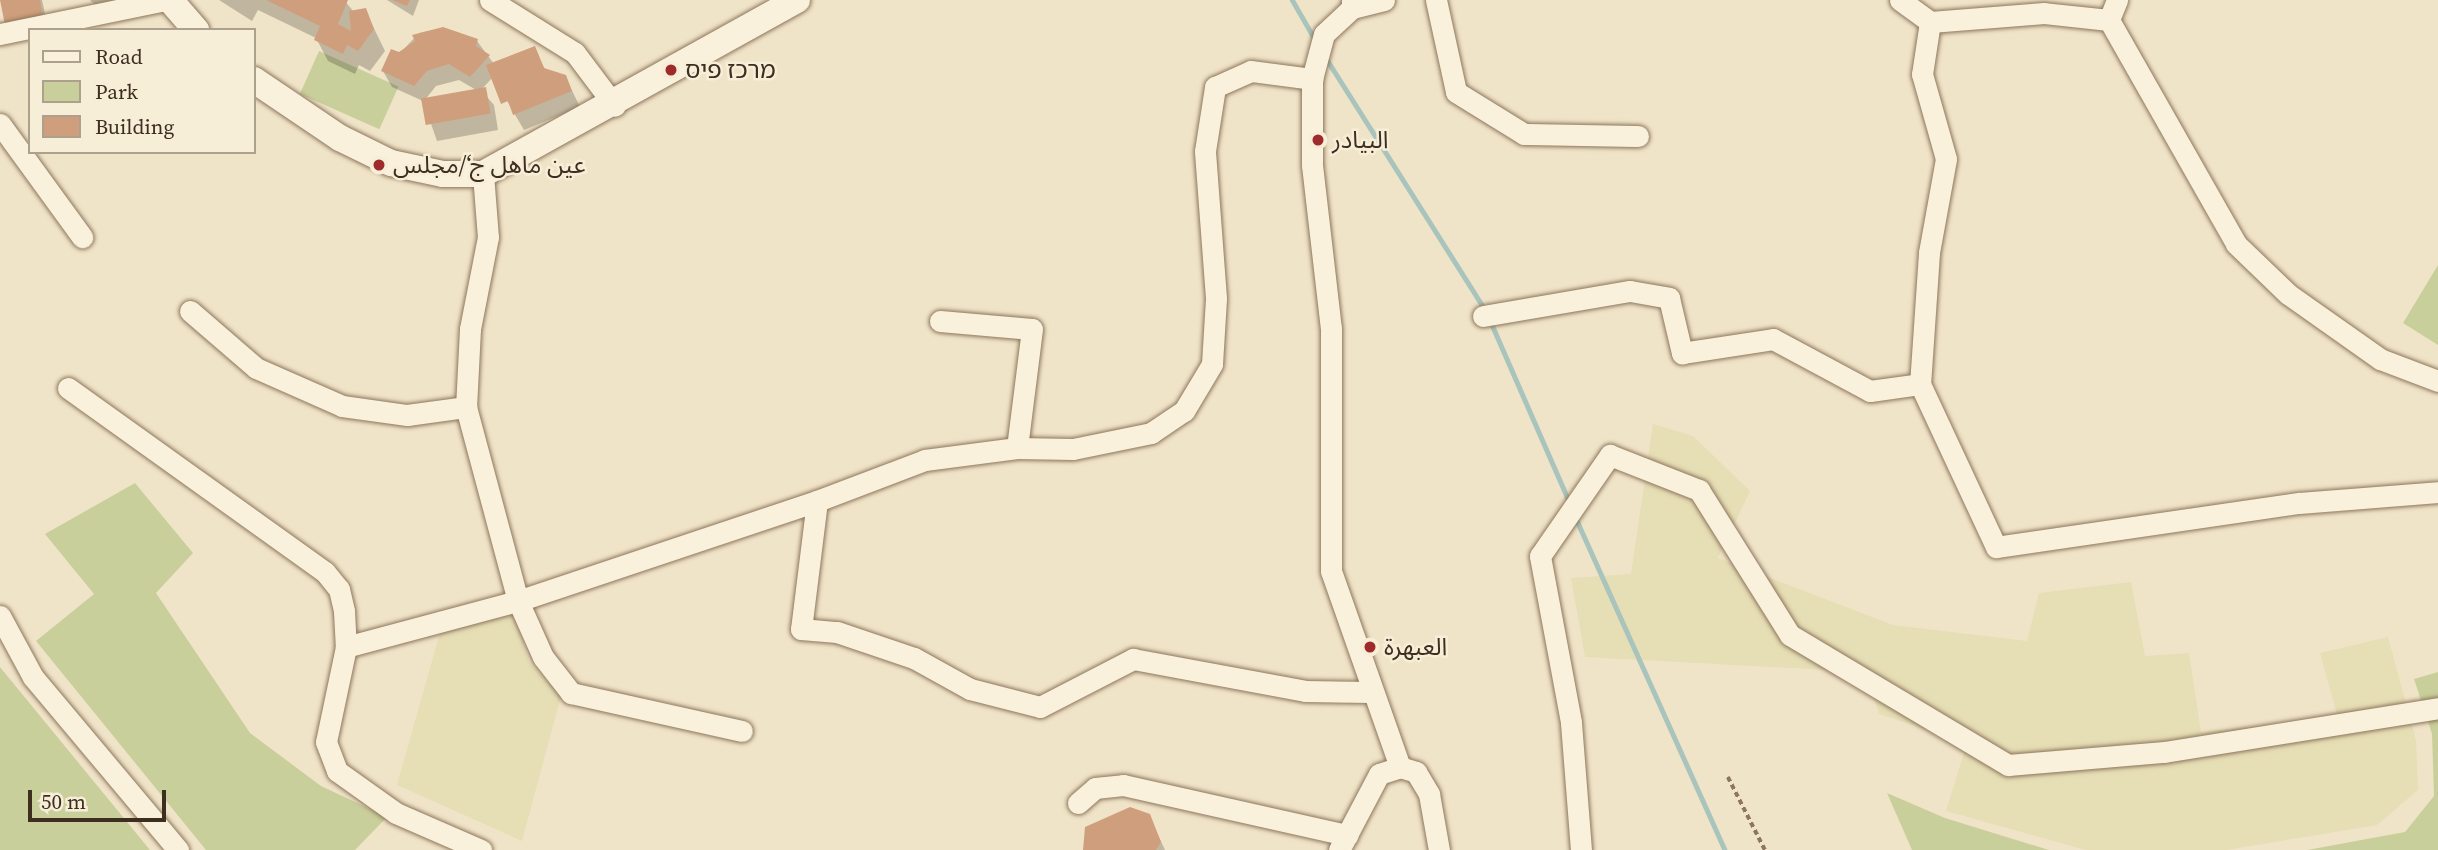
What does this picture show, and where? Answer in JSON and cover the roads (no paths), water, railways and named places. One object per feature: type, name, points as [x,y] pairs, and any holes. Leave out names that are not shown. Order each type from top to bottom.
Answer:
[{"type":"street","points":[[30,28],[168,0],[194,28]]},
{"type":"street","points":[[491,0],[575,53],[615,106]]},
{"type":"street","points":[[256,81],[340,138],[391,163],[443,174],[483,174],[615,106],[797,0]]},
{"type":"street","points":[[1384,0],[1352,4],[1324,34],[1312,79],[1312,165],[1331,328],[1331,571],[1400,767]]},
{"type":"street","points":[[1436,0],[1455,92],[1524,134],[1638,136]]},
{"type":"street","points":[[1900,0],[1930,22],[2113,10],[2236,244],[2288,293],[2380,359],[2438,381]]},
{"type":"street","points":[[1930,22],[1922,74],[1946,159],[1929,253],[1920,384],[1996,547],[2299,503],[2438,492]]},
{"type":"street","points":[[0,34],[28,28]]},
{"type":"street","points":[[346,647],[518,601],[817,502],[925,460],[1017,449],[1073,449],[1151,433],[1201,390],[1212,364],[1216,298],[1205,151],[1208,107],[1215,87],[1241,73],[1280,71],[1312,79]]},
{"type":"street","points":[[0,124],[82,237]]},
{"type":"street","points":[[483,174],[488,237],[470,329],[466,407],[518,601],[543,657],[570,692],[742,731]]},
{"type":"street","points":[[1483,316],[1630,291],[1669,298],[1682,353],[1773,339],[1870,391],[1920,384]]},
{"type":"street","points":[[190,311],[256,368],[342,406],[407,415],[466,407]]},
{"type":"street","points":[[940,321],[1032,329],[1017,449]]},
{"type":"street","points":[[68,388],[325,572],[340,589],[346,647],[326,742],[337,771],[396,813],[481,850]]},
{"type":"street","points":[[1581,850],[1572,722],[1540,556],[1610,455],[1699,490],[1790,635],[2008,765],[2164,752],[2438,708]]},
{"type":"street","points":[[817,502],[801,629],[836,632],[914,658],[970,689],[1040,707],[1133,659],[1305,691],[1372,692]]},
{"type":"street","points":[[0,617],[33,677],[178,850]]},
{"type":"street","points":[[1078,803],[1095,788],[1123,785],[1343,842],[1379,774],[1400,767],[1416,772],[1429,794],[1439,850]]},
{"type":"waterway","points":[[1292,0],[1315,40]]},
{"type":"waterway","points":[[1325,57],[1486,312]]},
{"type":"waterway","points":[[1490,321],[1570,504]]},
{"type":"waterway","points":[[1575,517],[1725,850]]},
{"type":"place","name":"מרכז פיס","points":[[671,70]]},
{"type":"place","name":"البيادر","points":[[1318,140]]},
{"type":"place","name":"عين ماهل ج‘/مجلس","points":[[379,165]]},
{"type":"place","name":"العبهرة","points":[[1370,647]]}]
